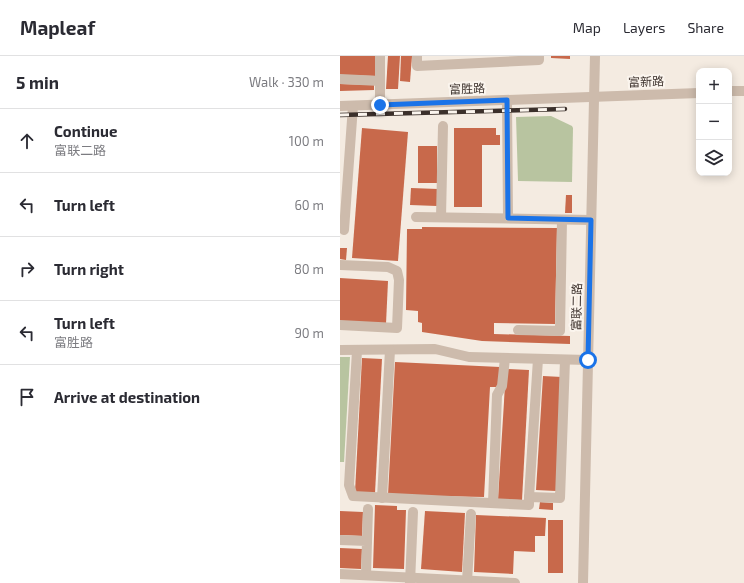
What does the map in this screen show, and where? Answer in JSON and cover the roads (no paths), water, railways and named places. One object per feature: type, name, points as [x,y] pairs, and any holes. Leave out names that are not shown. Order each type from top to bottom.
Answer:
[{"type":"street","points":[[380,56],[380,105]]},
{"type":"street","points":[[417,56],[417,66],[539,60],[539,56]]},
{"type":"street","name":"富联二路","points":[[583,583],[595,56]]},
{"type":"street","points":[[340,79],[380,81]]},
{"type":"street","points":[[732,92],[744,91]]},
{"type":"street","name":"富新路","points":[[594,96],[696,93]]},
{"type":"street","name":"富胜路","points":[[340,106],[594,96]]},
{"type":"street","points":[[507,100],[508,218]]},
{"type":"street","points":[[344,230],[353,106]]},
{"type":"street","points":[[441,217],[443,126]]},
{"type":"street","points":[[416,216],[591,220]]},
{"type":"street","points":[[518,330],[560,331],[562,220]]},
{"type":"street","points":[[340,265],[388,267],[397,271],[399,276],[397,328],[340,325]]},
{"type":"street","points":[[340,350],[435,349],[469,357],[588,360]]},
{"type":"street","points":[[382,498],[390,350]]},
{"type":"street","points":[[357,351],[345,470],[354,496],[493,504],[529,505],[538,359]]},
{"type":"street","points":[[493,504],[497,395],[502,386],[505,358]]},
{"type":"street","points":[[529,497],[560,498],[565,360]]},
{"type":"street","points":[[368,509],[367,541],[370,578]]},
{"type":"street","points":[[410,580],[413,512]]},
{"type":"street","points":[[467,580],[471,514]]},
{"type":"street","points":[[340,540],[367,541]]},
{"type":"street","points":[[340,574],[370,578],[456,582],[467,580],[515,583]]},
{"type":"railway","points":[[340,115],[565,109]]}]
